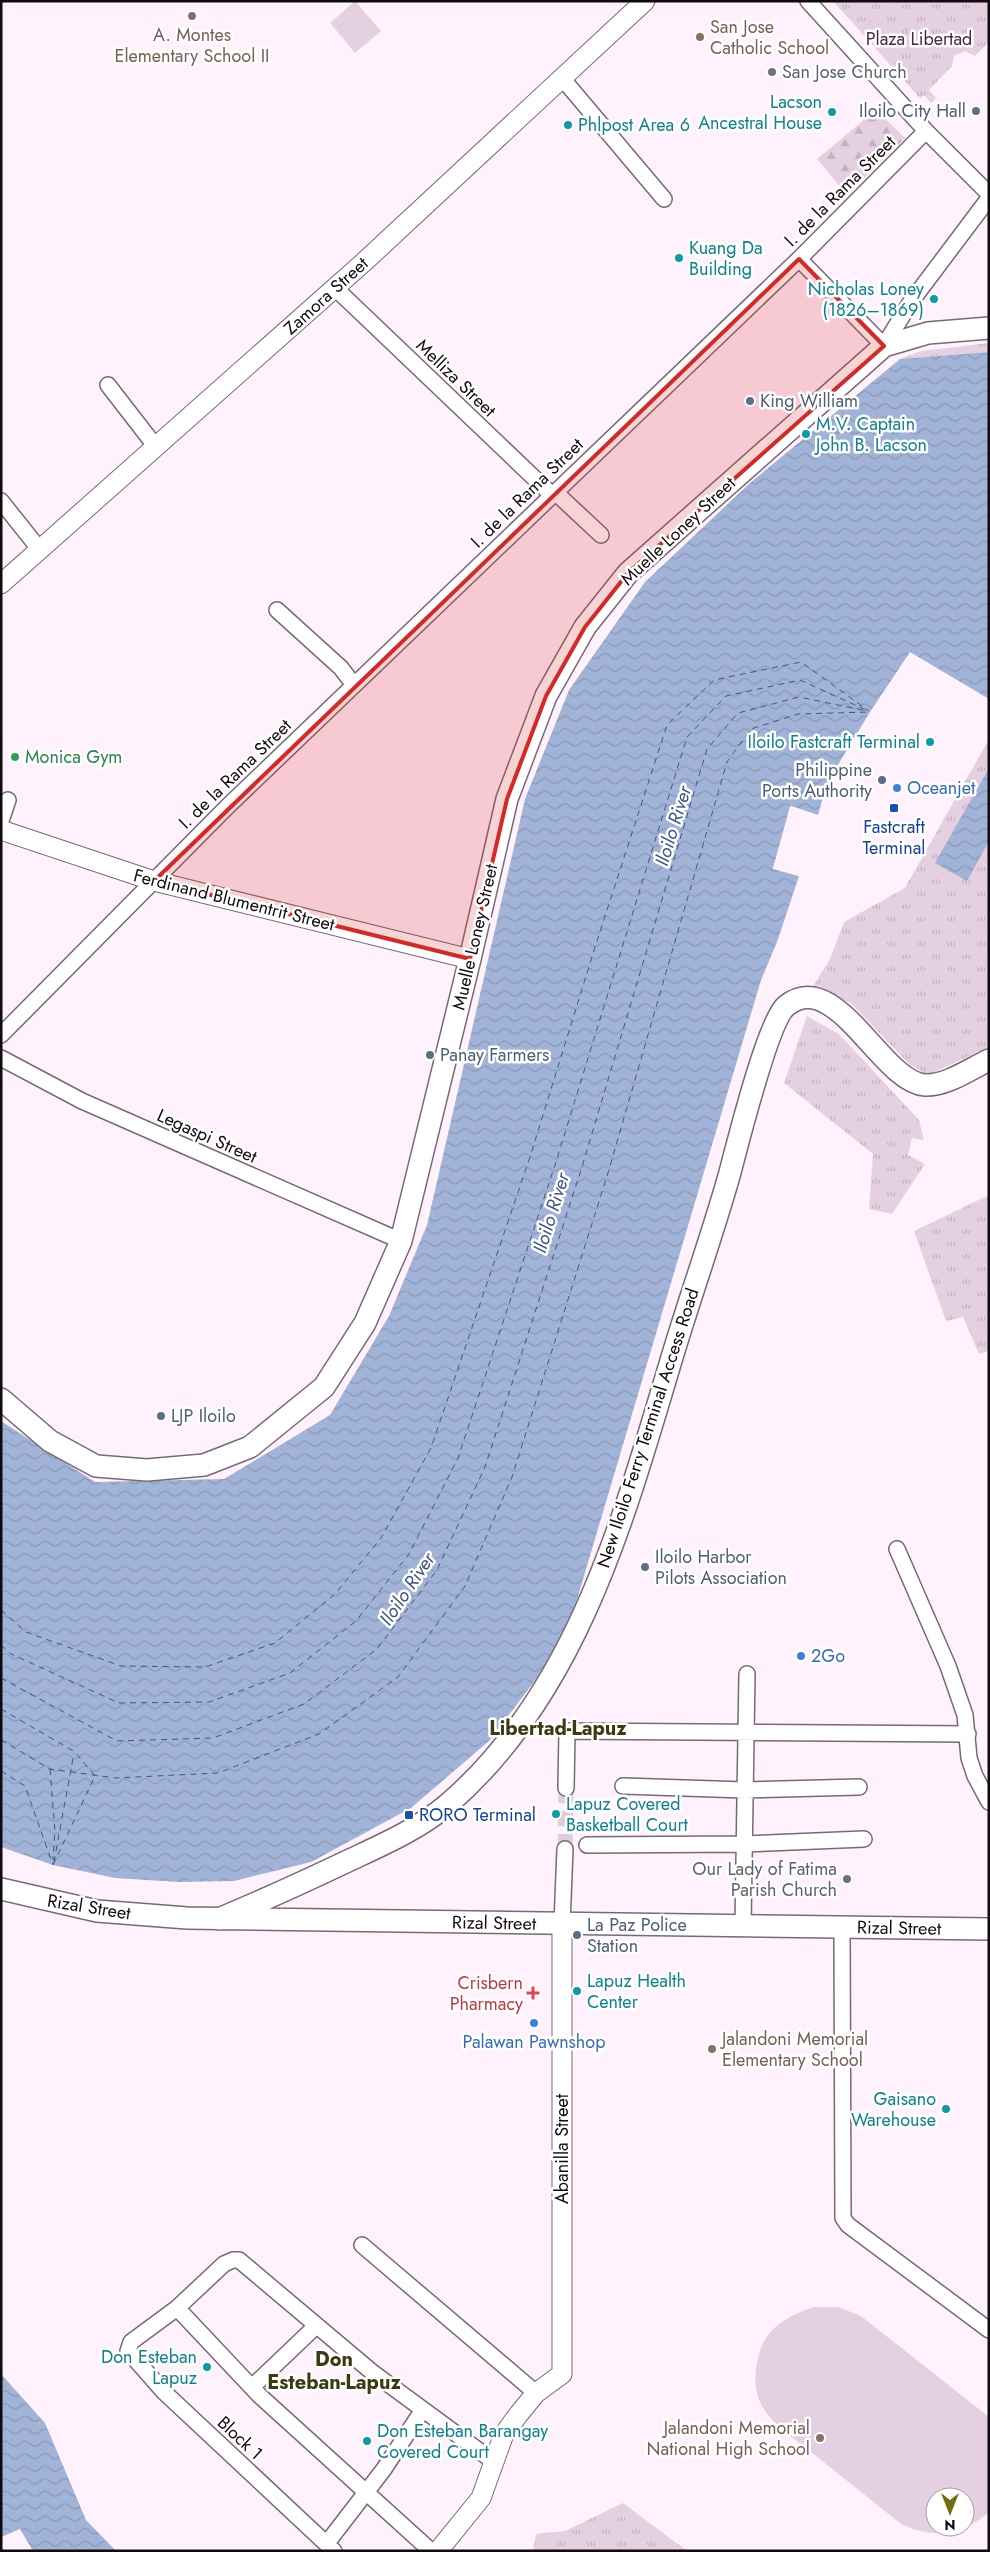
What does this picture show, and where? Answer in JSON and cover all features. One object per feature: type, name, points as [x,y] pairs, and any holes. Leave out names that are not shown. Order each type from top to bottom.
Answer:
[{"type":"main road","name":"Muelle Loney Street","points":[[1,1399],[50,1441],[96,1466],[146,1470],[204,1465],[250,1447],[324,1387],[364,1323],[401,1241],[470,959],[506,799],[546,696],[585,627],[628,573],[884,346],[928,333],[989,328]]},
{"type":"main road","name":"New Iloilo Ferry Terminal Access Road","points":[[219,1919],[289,1889],[396,1838],[446,1806],[491,1763],[555,1671],[584,1616],[635,1480],[684,1315],[712,1236],[762,1061],[775,1022],[782,1010],[789,1004],[799,1000],[814,1000],[829,1005],[843,1014],[899,1072],[922,1085],[934,1084],[950,1079],[989,1060]]},
{"type":"main road","name":"Rizal Street","points":[[1,1889],[97,1911],[148,1916],[219,1919],[989,1929]]},
{"type":"street","name":"Zamora Street","points":[[1,584],[334,287],[645,1]]},
{"type":"street","points":[[808,1],[926,130],[989,194]]},
{"type":"street","points":[[562,78],[664,199]]},
{"type":"street","name":"I. de la Rama Street","points":[[154,881],[354,684],[799,259],[926,130]]},
{"type":"street","points":[[799,259],[884,346],[910,303],[989,198]]},
{"type":"street","name":"Melliza Street","points":[[334,287],[601,536]]},
{"type":"street","points":[[108,385],[156,446]]},
{"type":"street","points":[[1,501],[40,550]]},
{"type":"street","points":[[277,610],[341,668],[354,684]]},
{"type":"street","points":[[1,821],[8,800]]},
{"type":"street","name":"Ferdinand Blumentrit Street","points":[[1,830],[154,881],[470,959]]},
{"type":"street","points":[[1,1035],[154,881]]},
{"type":"street","name":"Legaspi Street","points":[[1,1058],[82,1101],[401,1241]]},
{"type":"street","points":[[897,1549],[948,1666],[965,1715],[970,1758],[975,1776],[989,1802]]},
{"type":"street","points":[[742,1925],[747,1674]]},
{"type":"street","points":[[566,1788],[567,1731],[968,1734]]},
{"type":"street","points":[[623,1786],[745,1790],[859,1787]]},
{"type":"street","points":[[588,1845],[744,1844],[864,1839]]},
{"type":"street","points":[[562,1924],[565,1849]]},
{"type":"street","name":"Abanilla Street","points":[[536,2393],[562,2374],[562,1924]]},
{"type":"street","points":[[842,1927],[843,2218],[848,2225],[989,2330]]},
{"type":"street","points":[[362,2245],[536,2393],[504,2434],[481,2498],[438,2551]]},
{"type":"street","points":[[431,2551],[252,2387],[178,2308],[224,2264],[233,2260],[239,2260],[316,2326],[422,2411],[493,2461]]},
{"type":"street","name":"Block 1","points":[[178,2308],[131,2342],[128,2347],[132,2357],[164,2392],[331,2547]]},
{"type":"street","points":[[252,2387],[316,2326]]},
{"type":"street","points":[[331,2547],[422,2411]]},
{"type":"highlighted area","points":[[799,259],[884,346],[628,573],[585,627],[546,696],[507,799],[470,959],[154,881]]},
{"type":"green space","points":[[355,1],[381,31],[355,53],[330,23]]},
{"type":"green space","name":"Plaza Libertad","points":[[833,1],[989,1],[989,42],[975,56],[965,51],[954,56],[952,66],[929,90],[936,98],[931,103],[924,95],[920,98]]},
{"type":"green space","points":[[876,110],[905,138],[847,195],[817,159]]},
{"type":"green space","points":[[989,343],[989,352],[900,359],[921,351]]},
{"type":"green space","points":[[989,739],[989,1047],[928,1075],[909,1064],[851,1003],[812,988],[830,959],[844,922],[905,888]]},
{"type":"green space","points":[[807,1016],[839,1034],[919,1120],[924,1140],[912,1138],[908,1155],[925,1164],[892,1214],[869,1209],[873,1154],[784,1083]]},
{"type":"green space","points":[[989,1195],[989,1351],[979,1354],[963,1317],[946,1321],[914,1231]]},
{"type":"green space","points":[[814,2307],[838,2307],[861,2316],[989,2417],[989,2512],[975,2522],[975,2487],[925,2487],[925,2532],[901,2524],[773,2421],[760,2403],[756,2389],[756,2368],[762,2345],[767,2336],[788,2318]]},
{"type":"green space","points":[[623,2503],[687,2551],[533,2551],[536,2534],[565,2531]]},
{"type":"water","name":"Iloilo River","points":[[989,352],[989,699],[910,652],[870,712],[827,783],[818,815],[791,806],[773,868],[799,876],[777,942],[761,980],[573,1613],[543,1670],[489,1741],[411,1808],[311,1862],[234,1881],[179,1882],[115,1878],[53,1865],[1,1847],[1,1421],[95,1482],[224,1479],[330,1415],[389,1316],[427,1225],[525,799],[569,690],[645,582],[750,483],[900,359]]},
{"type":"water","points":[[989,768],[989,841],[967,881],[935,863]]},
{"type":"water","points":[[1,2374],[45,2423],[86,2520],[116,2551],[33,2551],[20,2529],[1,2537]]},
{"type":"pier","points":[[790,806],[818,815],[818,818],[792,809],[776,867],[800,873],[799,876],[773,869]]},
{"type":"ferry route","points":[[1,1610],[26,1632],[121,1666],[205,1667],[275,1643],[335,1594],[381,1538],[431,1448],[530,1157],[667,725],[714,680],[801,662],[869,711]]},
{"type":"ferry route","points":[[1,1645],[11,1654],[119,1703],[209,1702],[290,1673],[356,1621],[409,1554],[458,1458],[556,1162],[687,737],[726,696],[800,680],[866,710]]},
{"type":"ferry route","points":[[1,1678],[117,1741],[213,1738],[304,1704],[377,1649],[437,1570],[485,1467],[582,1167],[707,749],[738,713],[799,697],[867,711]]},
{"type":"ferry route","points":[[1,1740],[50,1769],[115,1778],[218,1773],[319,1734],[398,1677],[465,1586],[512,1477],[608,1173],[727,762],[751,729],[798,714],[870,712]]},
{"type":"ferry route","points":[[1,1709],[75,1752],[95,1776],[53,1865]]},
{"type":"ferry route","points":[[54,1862],[74,1753]]},
{"type":"ferry route","points":[[50,1769],[55,1831],[53,1860]]},
{"type":"ferry route","points":[[1,1771],[25,1786],[53,1865]]},
{"type":"tunnel","points":[[565,1849],[566,1788]]},
{"type":"place","name":"A. Montes Elementary School II","points":[[192,16]]},
{"type":"place","name":"San Jose Catholic School","points":[[700,37]]},
{"type":"place","name":"San Jose Church","points":[[772,72]]},
{"type":"place","name":"Iloilo City Hall","points":[[976,111]]},
{"type":"place","name":"Lacson Ancestral House","points":[[832,112]]},
{"type":"place","name":"Phlpost Area 6","points":[[568,125]]},
{"type":"place","name":"Kuang Da Building","points":[[679,258]]},
{"type":"place","name":"Nicholas Loney (1826–1869)","points":[[934,299]]},
{"type":"place","name":"King William","points":[[750,401]]},
{"type":"place","name":"M.V. Captain John B. Lacson","points":[[806,434]]},
{"type":"place","name":"Iloilo Fastcraft Terminal","points":[[930,742]]},
{"type":"place","name":"Monica Gym","points":[[15,757]]},
{"type":"place","name":"Philippine Ports Authority","points":[[882,780]]},
{"type":"place","name":"Oceanjet","points":[[897,788]]},
{"type":"place","name":"Fastcraft Terminal","points":[[894,808]]},
{"type":"place","name":"Panay Farmers","points":[[430,1055]]},
{"type":"place","name":"LJP Iloilo","points":[[161,1416]]},
{"type":"place","name":"Iloilo Harbor Pilots Association","points":[[645,1567]]},
{"type":"place","name":"2Go","points":[[801,1656]]},
{"type":"place","name":"Lapuz Covered Basketball Court","points":[[556,1814]]},
{"type":"place","name":"RORO Terminal","points":[[409,1815]]},
{"type":"place","name":"Our Lady of Fatima Parish Church","points":[[847,1879]]},
{"type":"place","name":"La Paz Police Station","points":[[577,1935]]},
{"type":"place","name":"Lapuz Health Center","points":[[577,1991]]},
{"type":"place","name":"Crisbern Pharmacy","points":[[533,1993]]},
{"type":"place","name":"Palawan Pawnshop","points":[[534,2023]]},
{"type":"place","name":"Jalandoni Memorial Elementary School","points":[[712,2049]]},
{"type":"place","name":"Gaisano Warehouse","points":[[946,2109]]},
{"type":"place","name":"Don Esteban Lapuz","points":[[207,2367]]},
{"type":"place","name":"Jalandoni Memorial National High School","points":[[820,2438]]},
{"type":"place","name":"Don Esteban Barangay Covered Court","points":[[367,2441]]},
{"type":"district","name":"Libertad-Lapuz","points":[[558,1728]]},
{"type":"district","name":"Don Esteban-Lapuz","points":[[334,2370]]}]
